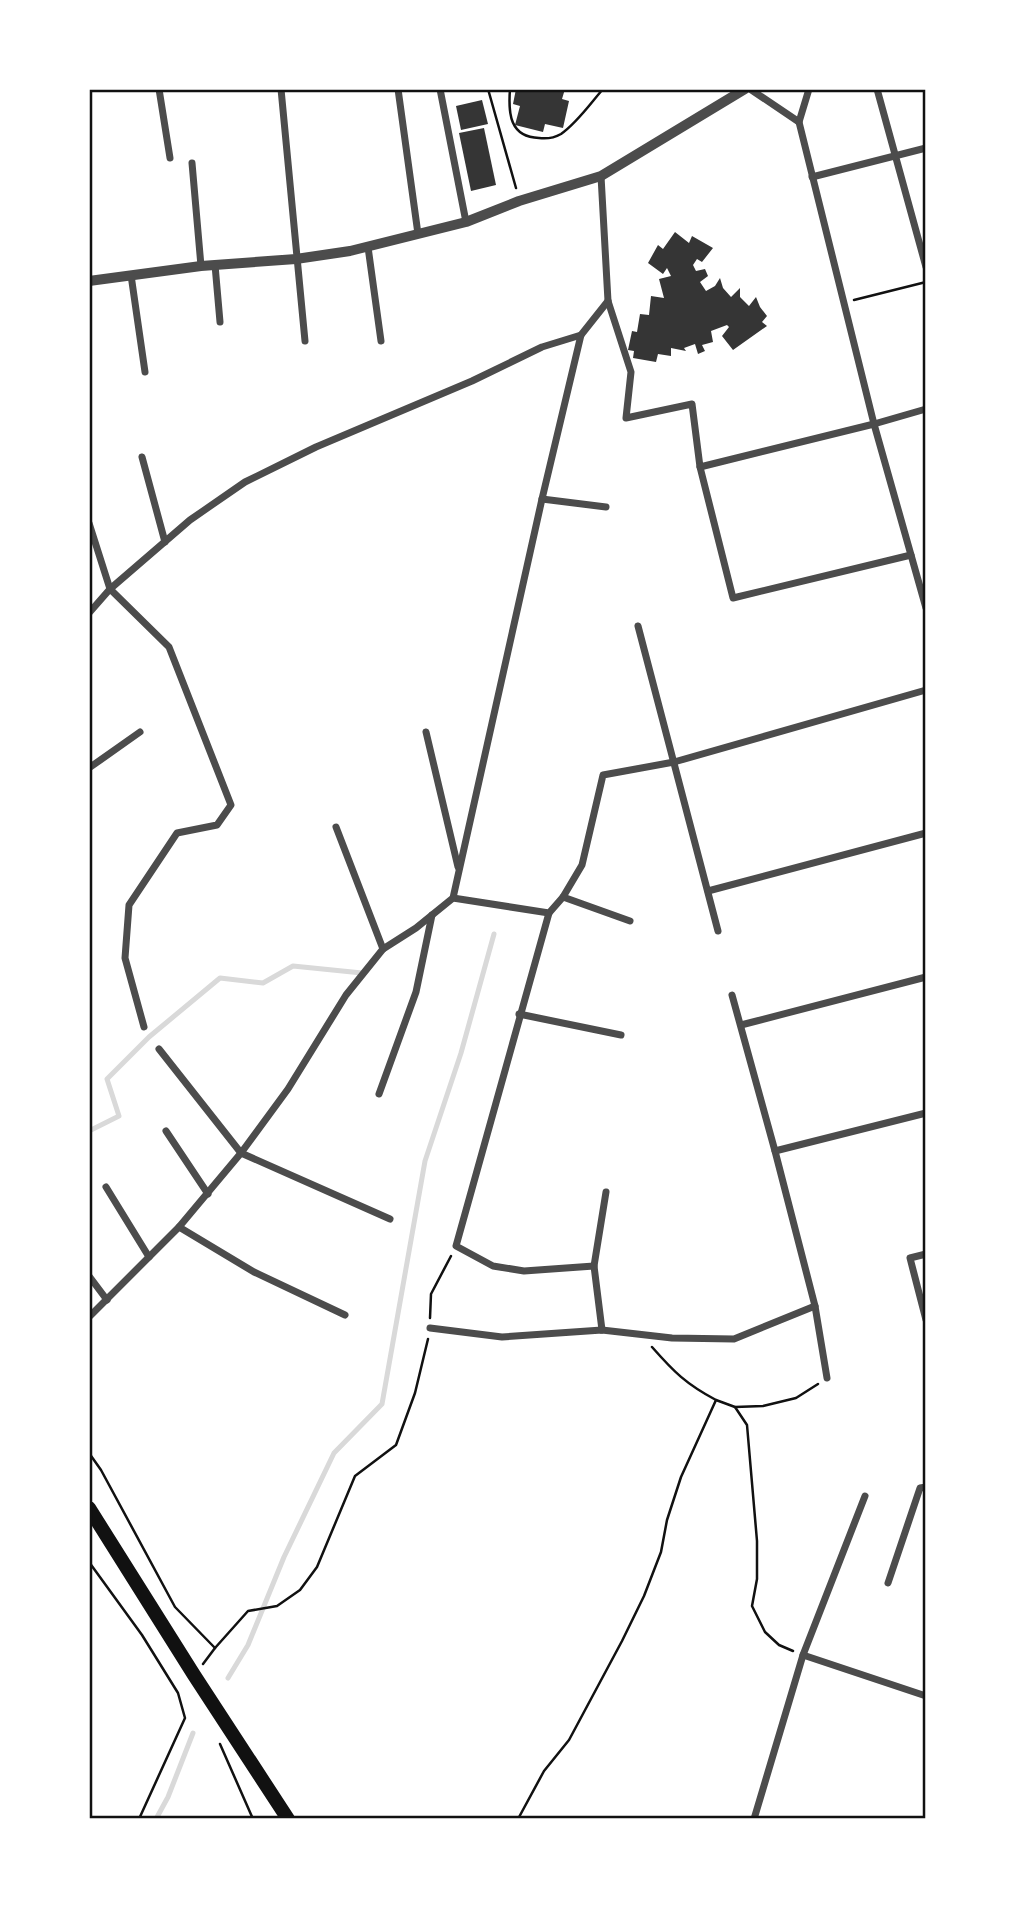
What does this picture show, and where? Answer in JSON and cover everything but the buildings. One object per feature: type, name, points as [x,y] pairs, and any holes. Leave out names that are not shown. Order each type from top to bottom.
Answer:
[{"type":"main road","points":[[89,1508],[288,1819]]},
{"type":"street","points":[[159,89],[170,158]]},
{"type":"street","points":[[281,89],[305,341]]},
{"type":"street","points":[[398,89],[418,234]]},
{"type":"street","points":[[440,89],[466,222]]},
{"type":"street","points":[[89,281],[201,266],[296,259],[350,251],[466,222],[519,201],[601,176],[748,89],[799,122]]},
{"type":"street","points":[[809,89],[799,122],[874,424],[926,608]]},
{"type":"street","points":[[877,89],[926,267]]},
{"type":"street","points":[[812,177],[926,148]]},
{"type":"street","points":[[192,163],[201,266]]},
{"type":"street","points":[[601,176],[608,301],[631,372],[626,418],[692,404],[700,467],[733,598],[911,555]]},
{"type":"street","points":[[368,247],[381,341]]},
{"type":"street","points":[[215,265],[220,322]]},
{"type":"street","points":[[131,275],[145,372]]},
{"type":"street","points":[[89,1317],[179,1227],[242,1153],[288,1089],[346,995],[383,949],[416,928],[453,898],[581,335],[608,301]]},
{"type":"street","points":[[89,612],[110,589],[190,520],[245,482],[316,447],[472,381],[542,347],[581,335]]},
{"type":"street","points":[[700,467],[926,409]]},
{"type":"street","points":[[142,457],[166,542]]},
{"type":"street","points":[[542,499],[606,507]]},
{"type":"street","points":[[89,523],[110,589],[169,647],[232,805],[217,825],[177,832],[129,905],[125,958],[144,1027]]},
{"type":"street","points":[[638,626],[718,931]]},
{"type":"street","points":[[594,1266],[524,1271],[493,1266],[456,1246],[549,913],[563,897],[582,864],[603,775],[674,762],[926,690]]},
{"type":"street","points":[[89,768],[140,732]]},
{"type":"street","points":[[426,732],[459,870]]},
{"type":"street","points":[[336,827],[383,949]]},
{"type":"street","points":[[708,891],[926,833]]},
{"type":"street","points":[[563,897],[630,921]]},
{"type":"street","points":[[453,898],[549,913]]},
{"type":"street","points":[[379,1094],[416,992],[432,915]]},
{"type":"street","points":[[741,1025],[926,977]]},
{"type":"street","points":[[732,995],[815,1306],[827,1378]]},
{"type":"street","points":[[519,1014],[621,1035]]},
{"type":"street","points":[[159,1049],[242,1153],[390,1219]]},
{"type":"street","points":[[775,1151],[926,1113]]},
{"type":"street","points":[[166,1131],[208,1194]]},
{"type":"street","points":[[106,1187],[149,1257]]},
{"type":"street","points":[[602,1330],[594,1266],[607,1192]]},
{"type":"street","points":[[179,1227],[254,1272],[345,1315]]},
{"type":"street","points":[[926,1254],[910,1258],[926,1320]]},
{"type":"street","points":[[89,1276],[107,1300]]},
{"type":"street","points":[[430,1328],[502,1337],[602,1330],[672,1338],[734,1339],[815,1306]]},
{"type":"street","points":[[888,1583],[920,1488],[926,1486]]},
{"type":"street","points":[[754,1819],[803,1655],[865,1496]]},
{"type":"street","points":[[803,1655],[926,1696]]},
{"type":"path","points":[[488,89],[519,201]]},
{"type":"path","points":[[510,89],[510,112],[514,126],[523,135],[548,139],[561,134],[603,89]]},
{"type":"path","points":[[844,302],[926,282]]},
{"type":"path","points":[[89,1453],[101,1470],[175,1607],[215,1648],[248,1611],[277,1606],[300,1590],[317,1567],[355,1476],[396,1445],[415,1393],[430,1328],[431,1294],[456,1246]]},
{"type":"path","points":[[639,1334],[673,1372],[691,1387],[735,1407],[763,1406],[796,1398],[827,1378]]},
{"type":"path","points":[[519,1819],[544,1771],[569,1740],[633,1619],[661,1552],[667,1520],[681,1477],[716,1400]]},
{"type":"path","points":[[735,1407],[747,1426],[757,1541],[757,1578],[752,1606],[765,1632],[779,1645],[803,1655]]},
{"type":"path","points":[[89,1562],[142,1635],[178,1693],[185,1718],[139,1819]]},
{"type":"path","points":[[231,1731],[220,1744],[253,1819]]},
{"type":"waterway","points":[[228,1678],[248,1645],[284,1557],[334,1453],[382,1404],[425,1161],[461,1053],[494,934]]},
{"type":"waterway","points":[[89,1131],[119,1116],[107,1079],[149,1037],[220,978],[263,983],[293,966],[362,973]]},
{"type":"waterway","points":[[156,1819],[168,1797],[193,1733]]}]
